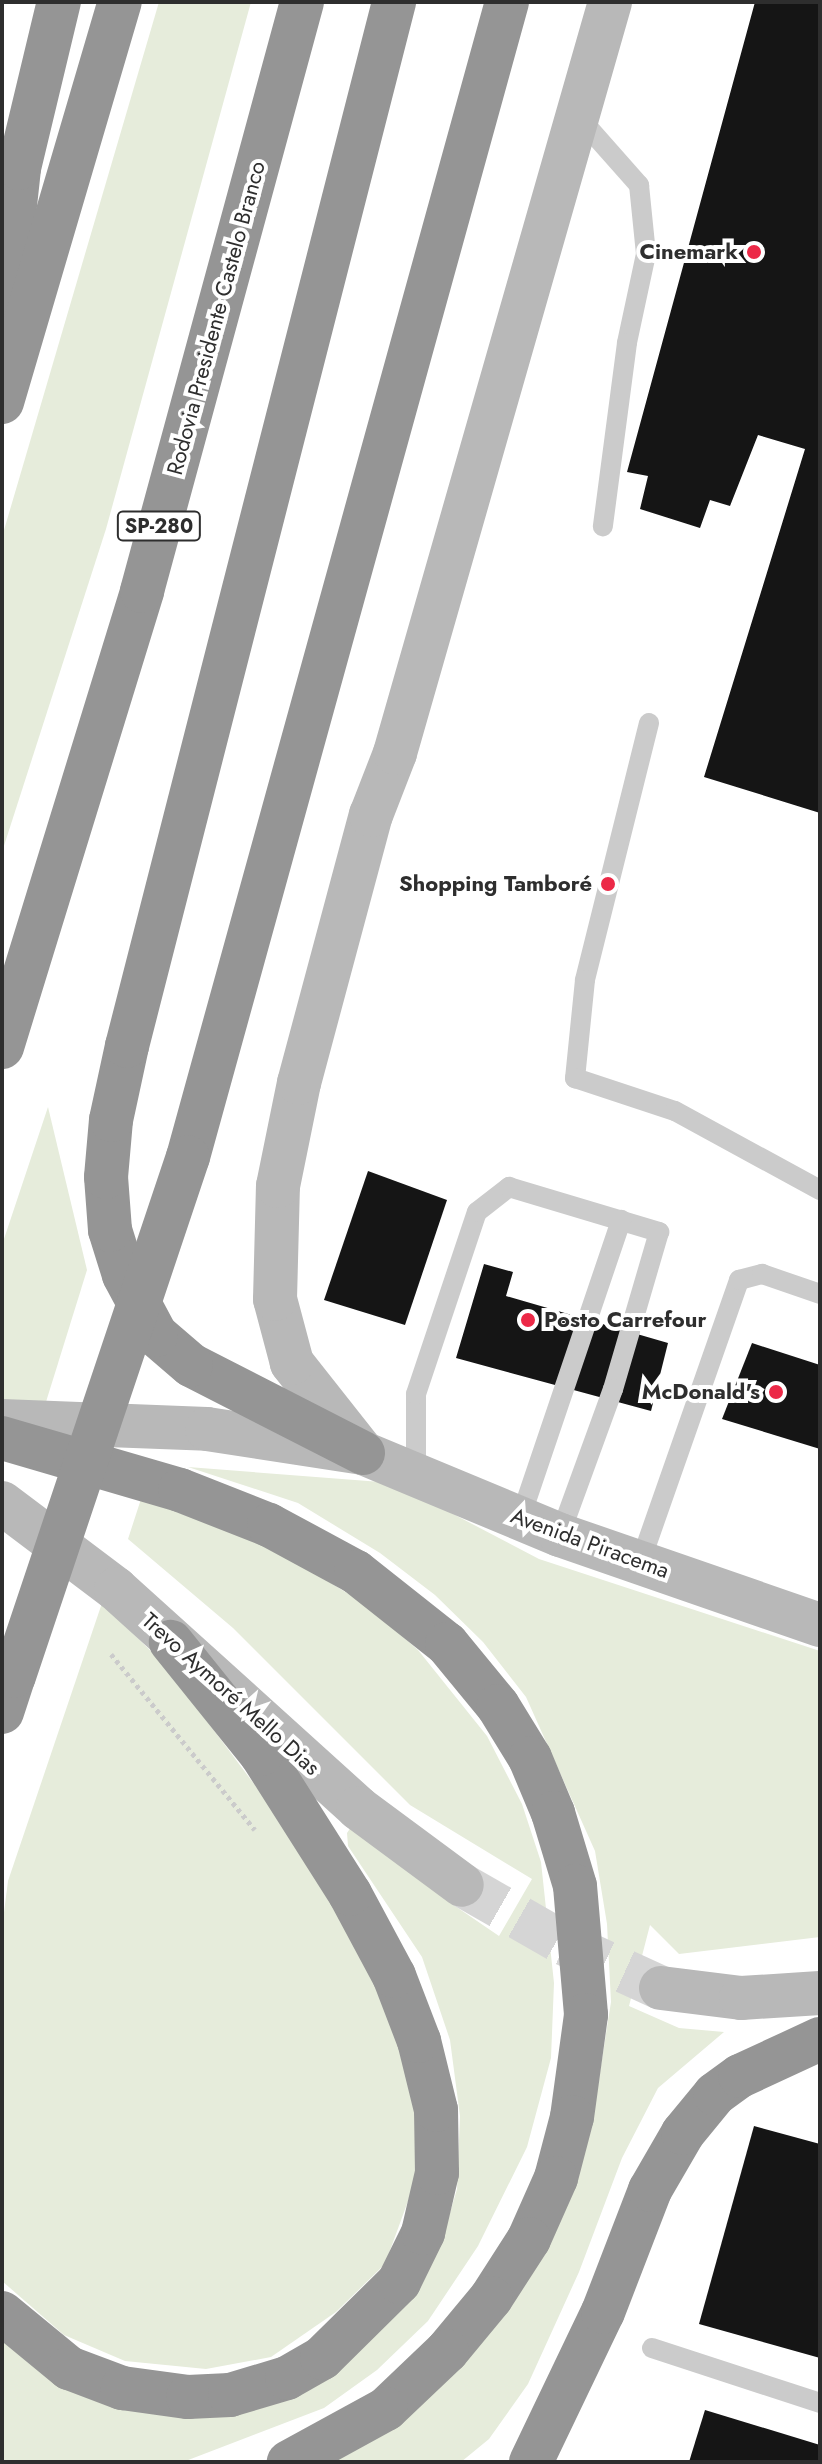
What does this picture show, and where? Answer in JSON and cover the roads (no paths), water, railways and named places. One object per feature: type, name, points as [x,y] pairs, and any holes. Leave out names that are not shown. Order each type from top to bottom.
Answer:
[{"type":"highway","points":[[2,325],[19,168],[59,2]]},
{"type":"highway","points":[[2,402],[120,2]]},
{"type":"highway","name":"Rodovia Presidente Castelo Branco","points":[[2,1047],[142,591],[302,2]]},
{"type":"highway","points":[[363,1453],[191,1365],[156,1335],[124,1275],[110,1230],[106,1177],[111,1120],[127,1046],[394,2]]},
{"type":"highway","points":[[8,1694],[188,1157],[508,4]]},
{"type":"highway","points":[[2,1438],[180,1490],[269,1525],[356,1572],[447,1644],[498,1706],[547,1799],[575,1886],[586,2015],[572,2117],[556,2178],[529,2239],[491,2298],[447,2351],[386,2409],[289,2462]]},
{"type":"highway","points":[[2,2313],[69,2368],[122,2388],[188,2397],[230,2395],[287,2378],[322,2358],[399,2282],[423,2233],[437,2173],[436,2110],[419,2041],[394,1976],[350,1894],[261,1754],[171,1642]]},
{"type":"highway","points":[[531,2462],[603,2312],[650,2190],[683,2133],[715,2094],[740,2076],[820,2039]]},
{"type":"highway","points":[[498,2462],[560,2403]]},
{"type":"main road","points":[[363,1453],[292,1363],[275,1299],[278,1186],[299,1083],[371,815],[395,753],[610,2]]},
{"type":"main road","points":[[2,1421],[207,1429],[363,1453]]},
{"type":"main road","name":"Avenida Piracema","points":[[363,1453],[560,1535],[820,1625]]},
{"type":"main road","name":"Trevo Aymoré Mello Dias","points":[[2,1503],[116,1589],[358,1808],[462,1885]]},
{"type":"main road","points":[[661,1988],[741,1998],[820,1993]]},
{"type":"lane","points":[[577,115],[639,185],[646,254],[627,343],[603,526]]},
{"type":"lane","points":[[649,723],[585,980],[575,1078],[675,1111],[820,1190]]},
{"type":"lane","points":[[416,1477],[416,1394],[477,1212],[509,1187],[659,1232],[613,1389],[560,1535]]},
{"type":"lane","points":[[520,1519],[621,1220]]},
{"type":"lane","points":[[640,1563],[739,1280],[762,1274],[820,1294]]},
{"type":"lane","points":[[652,2348],[820,2403]]},
{"type":"tunnel","points":[[462,1885],[565,1944],[661,1988]]},
{"type":"place","name":"Cinemark","points":[[754,252]]},
{"type":"place","name":"Shopping Tamboré","points":[[608,884]]},
{"type":"place","name":"Posto Carrefour","points":[[528,1320]]},
{"type":"place","name":"McDonald's","points":[[776,1392]]}]
